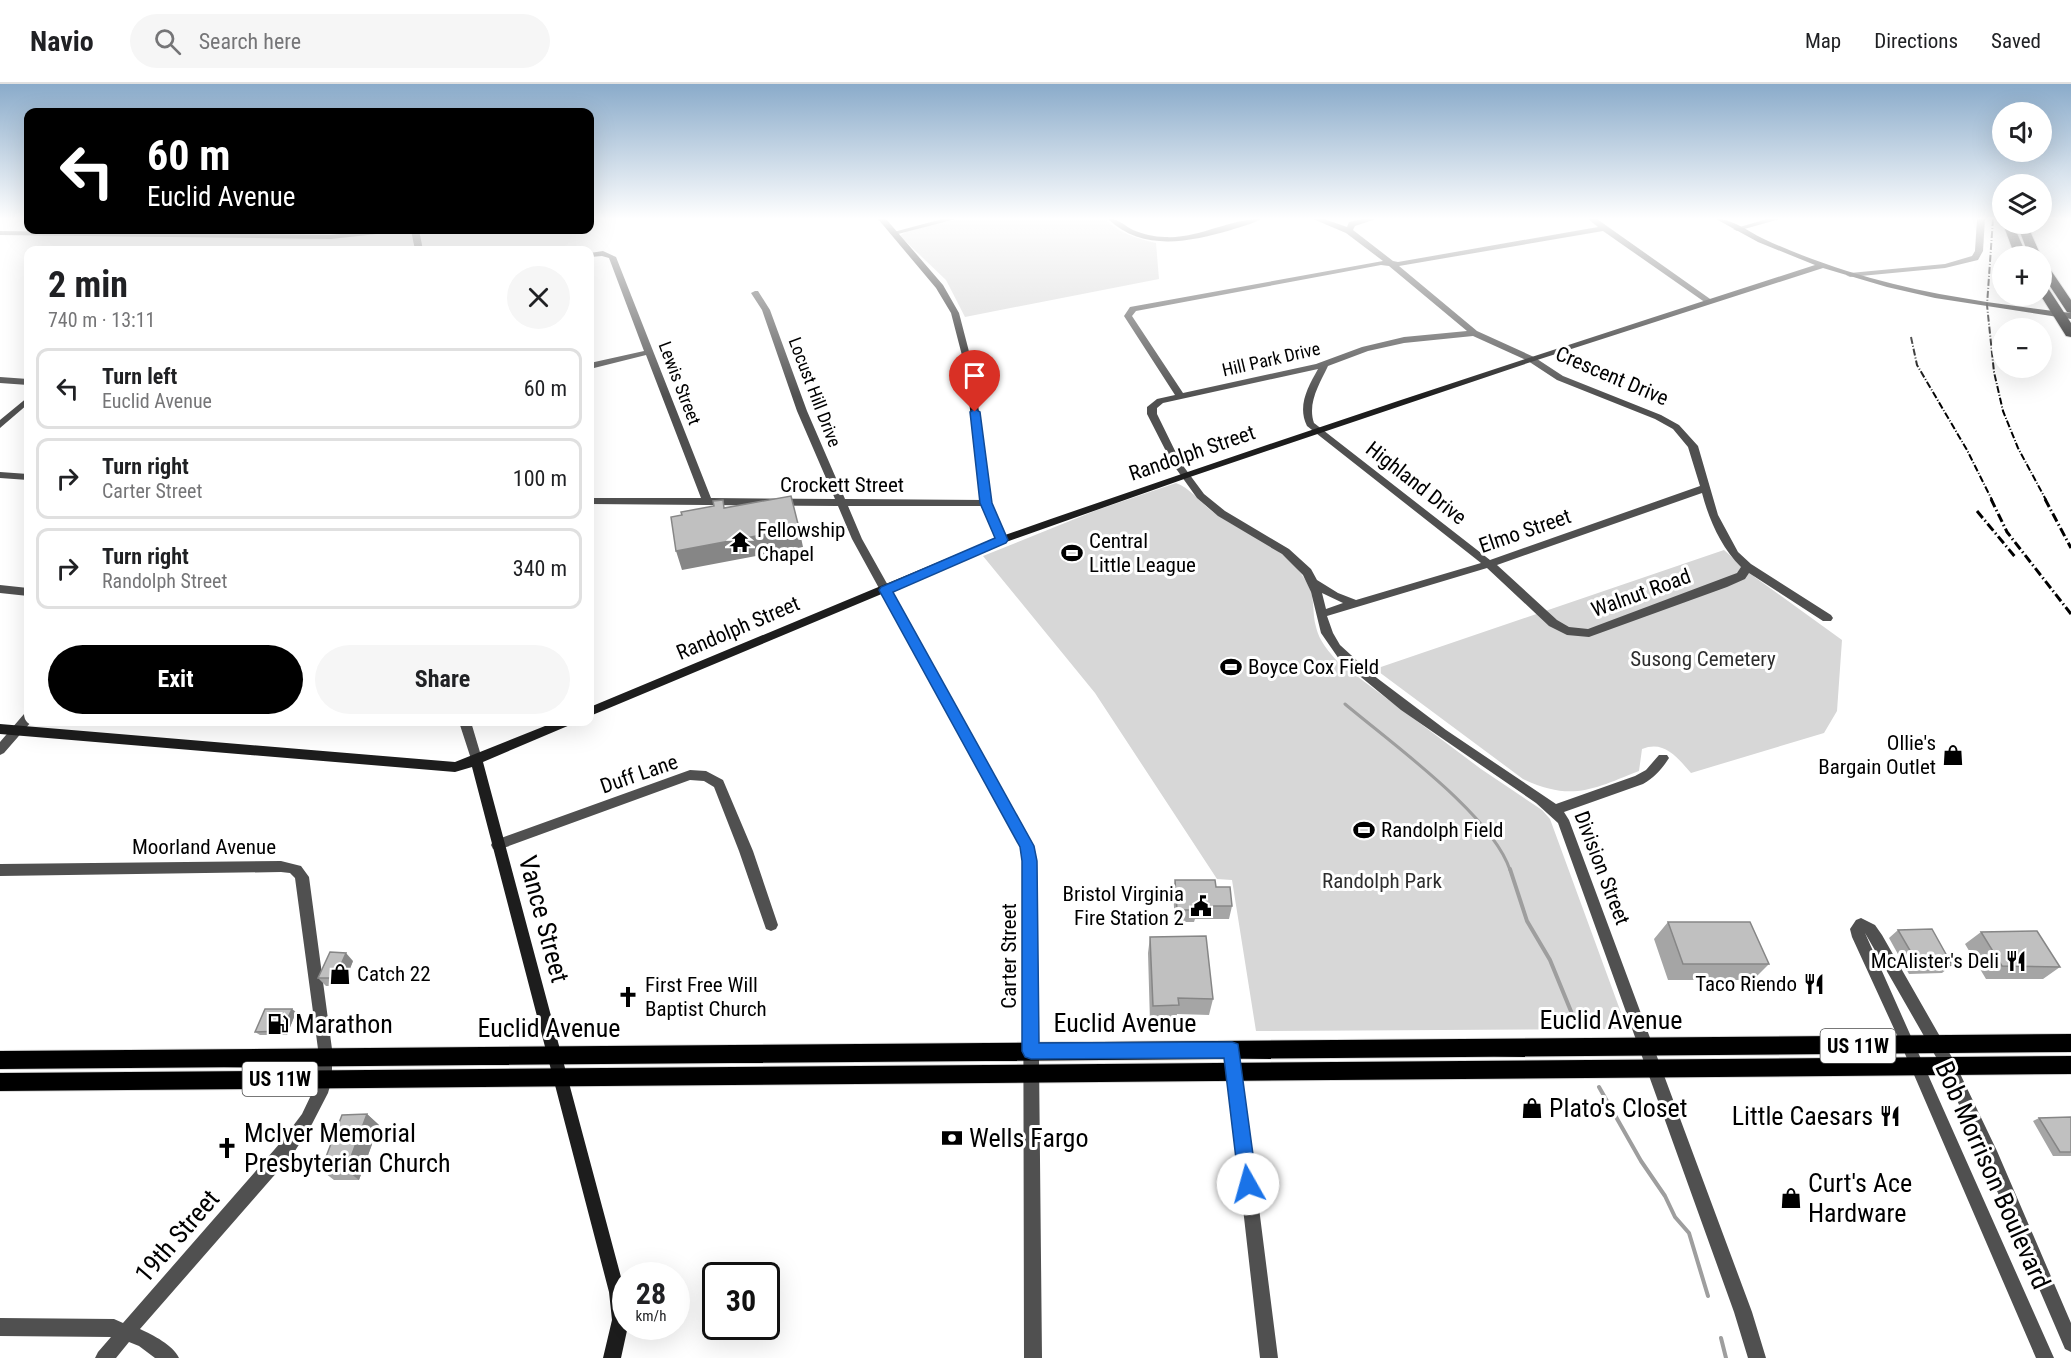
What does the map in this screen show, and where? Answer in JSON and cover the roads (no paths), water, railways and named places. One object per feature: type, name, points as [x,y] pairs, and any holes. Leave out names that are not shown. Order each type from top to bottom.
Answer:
[{"type":"highway","points":[[2052,285],[2067,313],[2071,333]]},
{"type":"highway","points":[[2052,298],[2067,313]]},
{"type":"main road","name":"Euclid Avenue","points":[[0,1060],[325,1053],[553,1056],[2071,1043]]},
{"type":"main road","name":"US 11W","points":[[0,1082],[2071,1065]]},
{"type":"street","name":"Lewis Street","points":[[621,278],[707,502]]},
{"type":"street","points":[[933,278],[950,303],[960,329],[969,367],[986,503],[1002,540]]},
{"type":"street","points":[[1180,396],[1128,316],[1134,309],[1298,278]]},
{"type":"street","name":"Crescent Drive","points":[[1408,278],[1474,333],[1531,359],[1560,378],[1658,417],[1676,427],[1693,446],[1720,531],[1734,554],[1747,567],[1827,618]]},
{"type":"street","points":[[1677,278],[1709,301]]},
{"type":"street","name":"Randolph Street","points":[[594,710],[1002,540],[1531,359],[1781,278]]},
{"type":"street","points":[[1862,278],[1897,289],[1954,300],[2067,313]]},
{"type":"street","name":"Locust Hill Drive","points":[[755,293],[766,310],[802,411],[857,539],[885,590]]},
{"type":"street","name":"Hill Park Drive","points":[[1184,476],[1151,410],[1160,401],[1324,364],[1365,349],[1404,340],[1474,333]]},
{"type":"street","points":[[594,365],[650,352]]},
{"type":"street","points":[[1318,431],[1308,420],[1308,407],[1313,388],[1324,364]]},
{"type":"street","points":[[0,380],[24,382]]},
{"type":"street","points":[[0,425],[24,404]]},
{"type":"street","name":"Highland Drive","points":[[1318,431],[1377,474],[1489,564],[1545,616]]},
{"type":"street","points":[[0,475],[24,477]]},
{"type":"street","name":"Division Street","points":[[1184,476],[1212,507],[1297,562],[1314,582],[1321,614],[1330,639],[1351,663],[1459,746],[1555,810],[1568,832],[1743,1312],[1757,1358]]},
{"type":"street","name":"Elmo Street","points":[[1321,614],[1489,564],[1705,488]]},
{"type":"street","name":"Crockett Street","points":[[594,501],[986,503]]},
{"type":"street","name":"Walnut Road","points":[[1545,616],[1568,631],[1589,633],[1724,584],[1740,576],[1747,567]]},
{"type":"street","points":[[1314,582],[1334,596],[1356,604]]},
{"type":"street","points":[[0,589],[24,592]]},
{"type":"street","name":"Carter Street","points":[[885,590],[1027,846],[1030,861],[1033,1358]]},
{"type":"street","points":[[0,750],[24,722]]},
{"type":"street","name":"Vance Street","points":[[466,726],[617,1292],[621,1320],[612,1358]]},
{"type":"street","points":[[0,729],[438,766],[462,766],[556,726]]},
{"type":"street","points":[[1555,810],[1639,780],[1650,774],[1663,758]]},
{"type":"street","name":"Duff Lane","points":[[498,845],[661,785],[690,776],[706,776],[719,784],[746,850],[771,925]]},
{"type":"street","name":"Moorland Avenue","points":[[0,870],[273,867],[296,869],[302,877],[325,1053]]},
{"type":"street","name":"Bob Morrison Boulevard","points":[[2045,1358],[1909,1045],[1859,937],[1857,928],[1861,924],[1870,929],[1877,939],[1949,1066],[2071,1343]]},
{"type":"street","points":[[1232,1050],[1269,1358]]},
{"type":"street","name":"19th Street","points":[[104,1358],[287,1148],[308,1119],[321,1093],[325,1053]]},
{"type":"street","points":[[0,1327],[114,1328],[127,1331],[170,1358]]},
{"type":"waterway","points":[[1345,704],[1413,759],[1462,804],[1483,826],[1500,849],[1510,870]]},
{"type":"waterway","points":[[1510,869],[1527,921],[1550,960],[1577,1026]]},
{"type":"waterway","points":[[1599,1087],[1641,1161],[1665,1196],[1675,1217],[1689,1233],[1708,1296]]},
{"type":"waterway","points":[[1721,1338],[1726,1358]]},
{"type":"railway","points":[[1989,278],[1987,305],[1994,372],[2003,411],[2018,448],[2046,500]]},
{"type":"railway","points":[[1911,337],[1917,365],[1967,450],[1992,500]]},
{"type":"railway","points":[[1991,499],[2007,532],[2071,614]]},
{"type":"railway","points":[[2045,499],[2071,548]]},
{"type":"railway","points":[[1977,511],[2016,558]]},
{"type":"place","name":"Fellowship Chapel","points":[[740,542]]},
{"type":"place","name":"Central Little League","points":[[1072,553]]},
{"type":"place","name":"Boyce Cox Field","points":[[1231,667]]},
{"type":"place","name":"Ollie's Bargain Outlet","points":[[1953,755]]},
{"type":"place","name":"Randolph Field","points":[[1364,830]]},
{"type":"place","name":"Bristol Virginia Fire Station 2","points":[[1201,906]]},
{"type":"place","name":"McAlister's Deli","points":[[2016,961]]},
{"type":"place","name":"Catch 22","points":[[340,974]]},
{"type":"place","name":"Taco Riendo","points":[[1814,984]]},
{"type":"place","name":"First Free Will Baptist Church","points":[[628,997]]},
{"type":"place","name":"Marathon","points":[[278,1024]]},
{"type":"place","name":"Plato's Closet","points":[[1532,1108]]},
{"type":"place","name":"Little Caesars","points":[[1890,1116]]},
{"type":"place","name":"Wells Fargo","points":[[952,1138]]},
{"type":"place","name":"McIver Memorial Presbyterian Church","points":[[227,1148]]},
{"type":"place","name":"Curt's Ace Hardware","points":[[1791,1198]]},
{"type":"park label","name":"Susong Cemetery","points":[[1703,659]]},
{"type":"park label","name":"Randolph Park","points":[[1382,881]]}]
